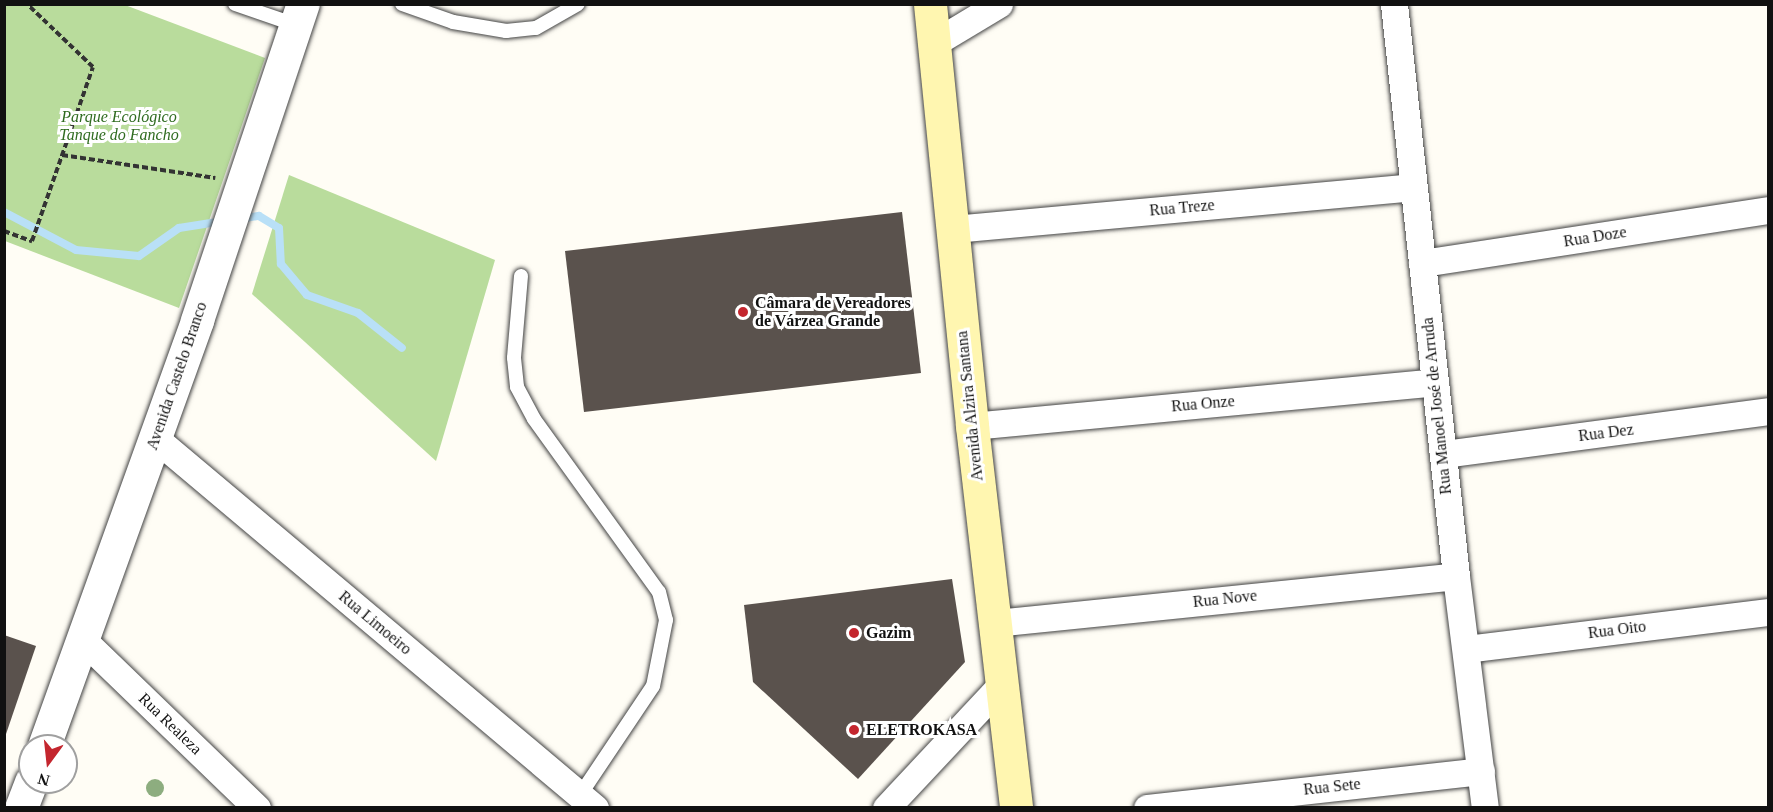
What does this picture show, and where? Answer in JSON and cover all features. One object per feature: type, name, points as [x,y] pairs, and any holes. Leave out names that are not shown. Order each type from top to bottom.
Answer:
[{"type":"main road","name":"Avenida Alzira Santana","points":[[930,4],[972,426],[1016,807]]},
{"type":"street","points":[[934,43],[999,4]]},
{"type":"street","name":"Rua Manoel José de Arruda","points":[[1394,4],[1455,576],[1485,807]]},
{"type":"street","name":"Avenida Castelo Branco","points":[[48,734],[155,438],[223,238],[238,192],[287,13]]},
{"type":"street","name":"Rua Treze","points":[[952,229],[1412,187]]},
{"type":"street","name":"Rua Doze","points":[[1422,263],[1768,210]]},
{"type":"street","name":"Rua Onze","points":[[972,426],[1435,382]]},
{"type":"street","name":"Rua Dez","points":[[1443,454],[1768,411]]},
{"type":"street","name":"Rua Limoeiro","points":[[155,438],[588,801]]},
{"type":"street","name":"Rua Nove","points":[[995,623],[1455,576]]},
{"type":"street","name":"Rua Oito","points":[[1466,649],[1768,612]]},
{"type":"street","name":"Rua Realeza","points":[[83,640],[257,807]]},
{"type":"street","points":[[886,807],[1001,685]]},
{"type":"street","name":"Rua Sete","points":[[1147,807],[1480,771]]},
{"type":"lane","points":[[235,4],[287,13]]},
{"type":"lane","points":[[402,4],[453,22],[506,31],[536,28],[578,4]]},
{"type":"lane","points":[[521,276],[514,358],[517,387],[534,419],[659,592],[666,620],[653,686],[588,801]]},
{"type":"path","points":[[4,231],[32,241],[93,67],[27,4]]},
{"type":"path","points":[[62,155],[238,192]]},
{"type":"green space","name":"Parque Ecológico Tanque do Fancho","points":[[4,5],[125,5],[265,58],[179,308],[5,241]]},
{"type":"green space","points":[[289,175],[495,260],[436,461],[252,294]]},
{"type":"building","name":"Câmara de Vereadores de Várzea Grande","points":[[902,212],[921,373],[584,412],[565,251]]},
{"type":"building","name":"Gazim","points":[[952,579],[965,662],[858,779],[753,682],[744,605]]},
{"type":"building","points":[[4,635],[36,646],[5,737],[4,737]]},
{"type":"waterway","points":[[4,212],[76,250],[139,256],[179,228],[223,221]]},
{"type":"waterway","points":[[239,219],[259,216],[279,228],[281,264],[307,295],[358,313],[402,348]]},
{"type":"place","name":"Câmara de Vereadores de Várzea Grande","points":[[743,312]]},
{"type":"place","name":"Gazim","points":[[854,633]]},
{"type":"place","name":"ELETROKASA","points":[[854,730]]}]
